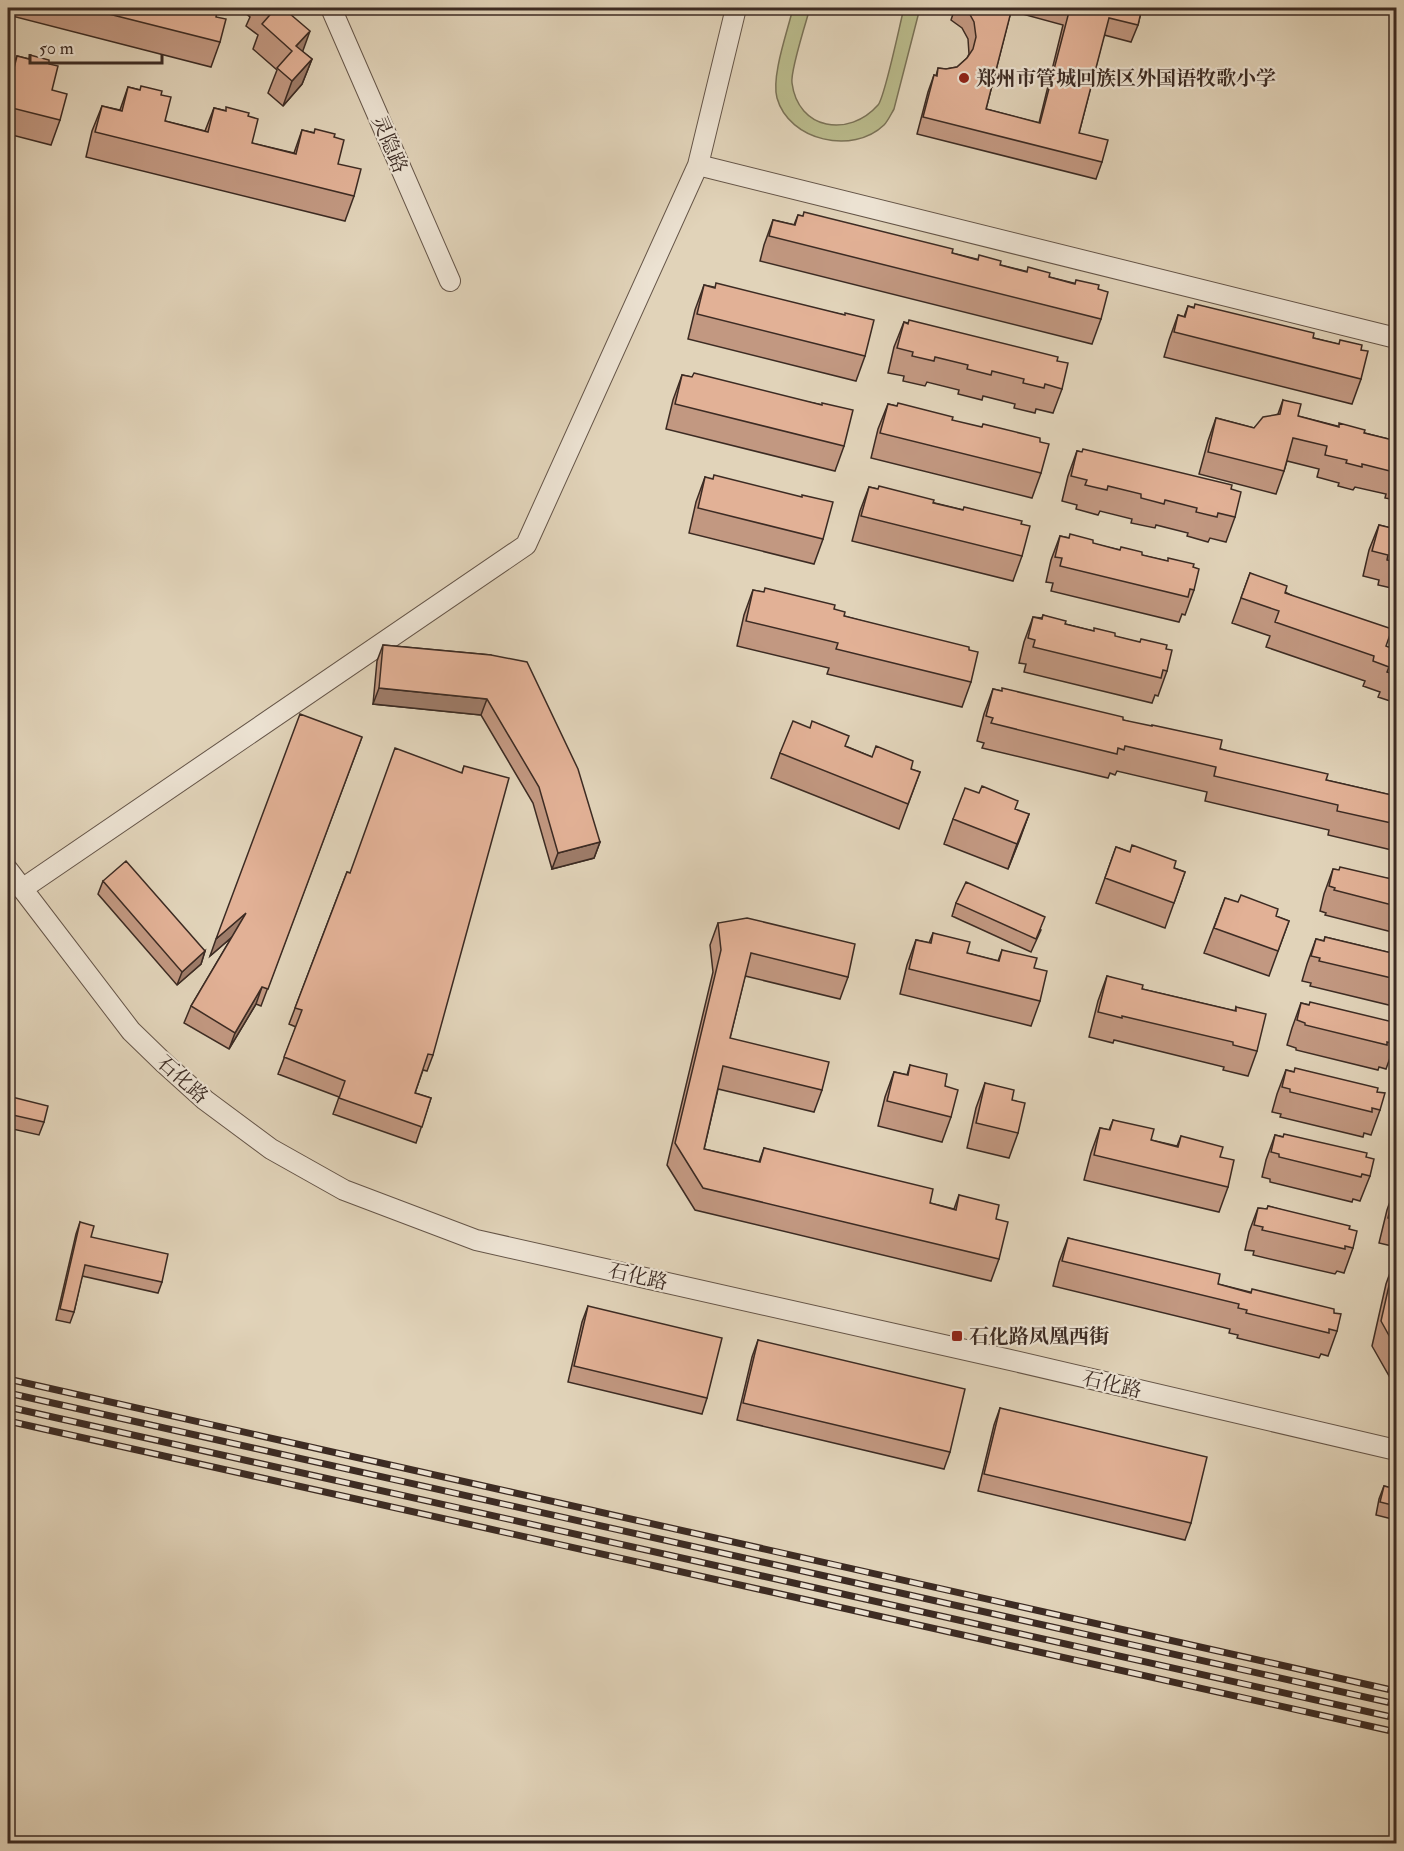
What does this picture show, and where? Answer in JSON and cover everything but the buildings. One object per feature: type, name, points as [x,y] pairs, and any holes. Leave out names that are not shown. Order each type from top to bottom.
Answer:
[{"type":"street","name":"灵隐路","points":[[331,8],[450,281]]},
{"type":"street","points":[[22,889],[526,545],[698,165],[736,8]]},
{"type":"street","points":[[698,165],[1396,338]]},
{"type":"street","name":"石化路","points":[[8,870],[131,1030],[164,1063],[205,1100],[271,1149],[344,1190],[476,1240],[1396,1450]]},
{"type":"green space","points":[[793,8],[810,8],[792,77],[796,99],[804,111],[814,119],[826,124],[840,125],[853,122],[878,105],[888,75],[904,8],[920,8],[894,109],[884,125],[871,134],[856,139],[840,141],[823,139],[794,125],[784,113],[777,98],[776,78]]},
{"type":"railway","points":[[8,1379],[1396,1691]]},
{"type":"railway","points":[[8,1393],[1396,1704]]},
{"type":"railway","points":[[8,1407],[1396,1718]]},
{"type":"railway","points":[[8,1421],[1396,1732]]},
{"type":"place","name":"郑州市管城回族区外国语牧歌小学","points":[[964,78]]},
{"type":"place","name":"石化路凤凰西街","points":[[957,1336]]}]
